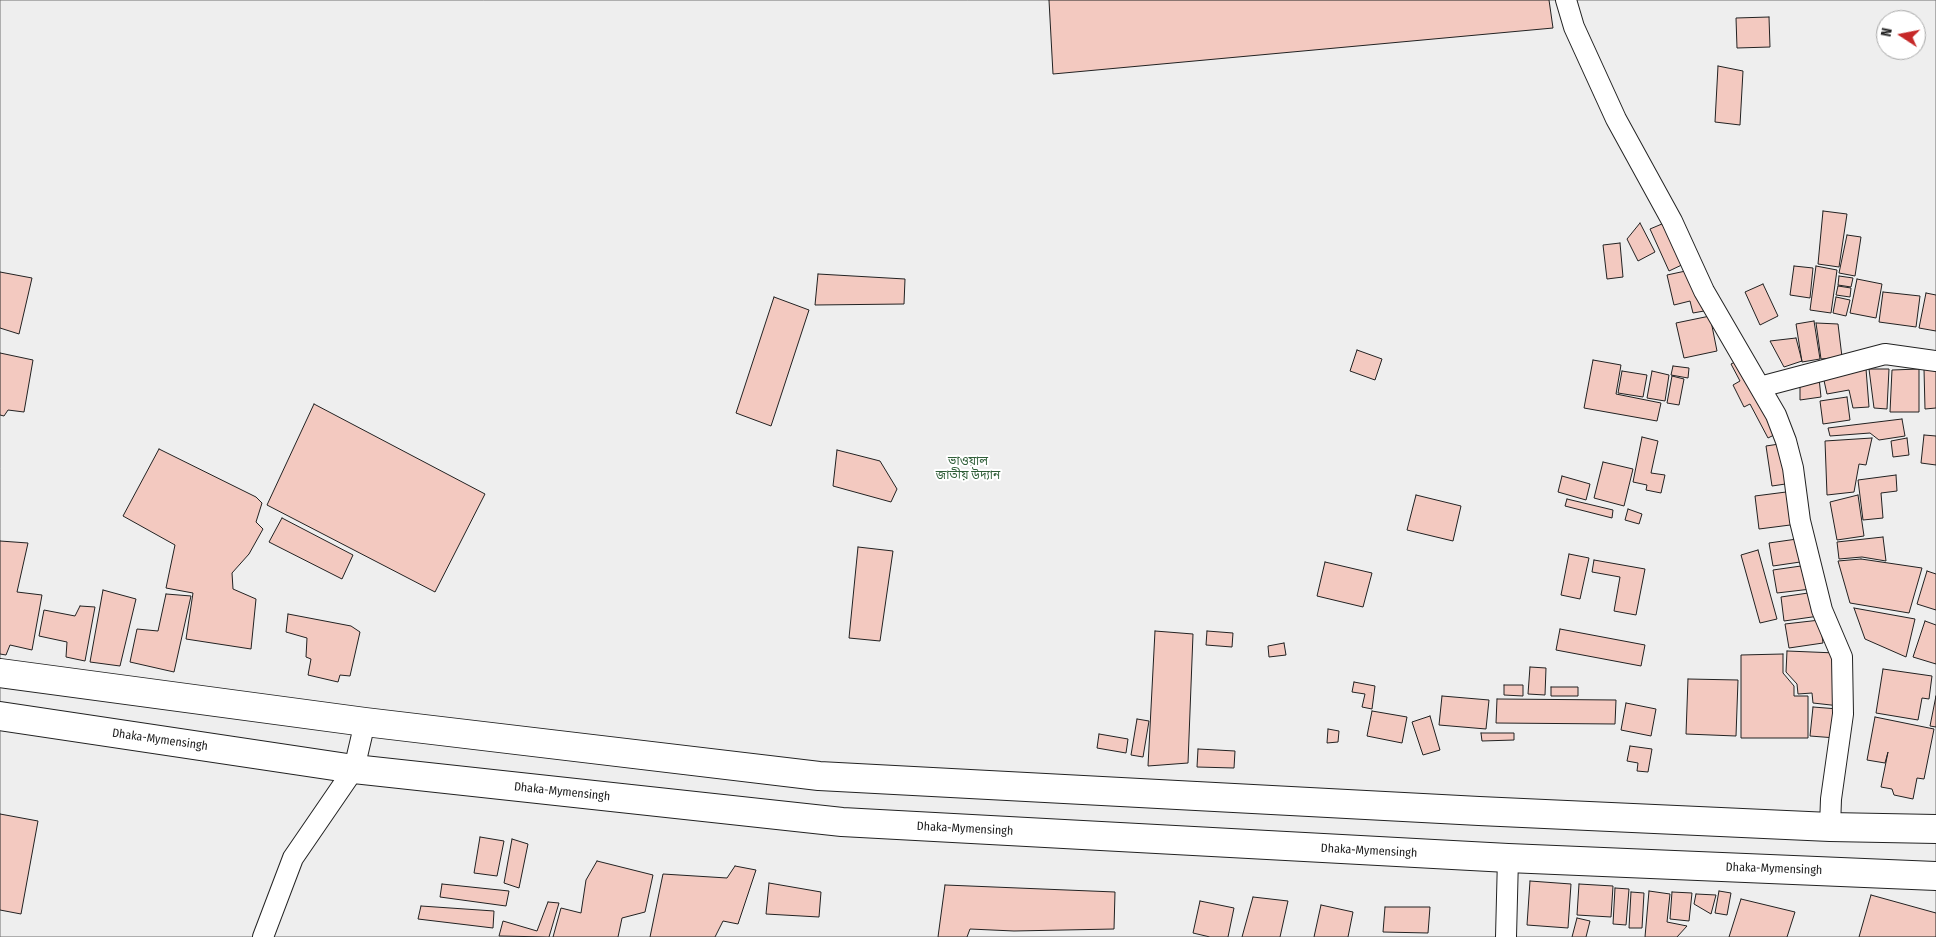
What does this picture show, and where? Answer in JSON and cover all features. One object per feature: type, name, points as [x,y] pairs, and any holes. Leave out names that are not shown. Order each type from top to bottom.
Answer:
[{"type":"highway","points":[[0,673],[365,722],[819,776],[1830,827],[1936,829]]},
{"type":"highway","name":"Dhaka-Mymensingh","points":[[0,716],[354,769],[842,822],[1508,858],[1936,876]]},
{"type":"street","points":[[1566,0],[1574,28],[1616,119],[1672,221],[1704,291],[1776,415],[1786,441],[1793,468],[1800,521],[1822,610],[1842,657],[1844,714],[1831,799],[1830,827]]},
{"type":"street","points":[[1760,387],[1885,354],[1936,360]]},
{"type":"street","points":[[263,937],[293,858],[354,769],[365,722]]},
{"type":"street","points":[[1506,937],[1508,858]]},
{"type":"green space","name":"ভাওয়াল জাতীয় উদ্যান","points":[[0,0],[1936,0],[1936,937],[0,937]]},
{"type":"building","points":[[1049,0],[1549,0],[1553,28],[1053,74]]},
{"type":"building","points":[[1769,17],[1770,47],[1737,48],[1736,18]]},
{"type":"building","points":[[1718,66],[1743,71],[1740,125],[1715,122]]},
{"type":"building","points":[[1823,211],[1847,214],[1839,267],[1818,264]]},
{"type":"building","points":[[1669,221],[1688,262],[1669,271],[1650,229]]},
{"type":"building","points":[[1640,223],[1655,252],[1638,261],[1627,239]]},
{"type":"building","points":[[1847,235],[1861,237],[1855,276],[1839,273]]},
{"type":"building","points":[[1620,243],[1623,277],[1607,279],[1603,245]]},
{"type":"building","points":[[1794,266],[1813,268],[1810,298],[1790,295]]},
{"type":"building","points":[[1816,266],[1837,270],[1831,313],[1810,310]]},
{"type":"building","points":[[1695,269],[1704,311],[1693,313],[1690,301],[1674,305],[1667,275]]},
{"type":"building","points":[[0,272],[32,278],[19,334],[0,328]]},
{"type":"building","points":[[818,274],[905,279],[904,304],[815,305]]},
{"type":"building","points":[[1839,276],[1853,278],[1851,287],[1838,285]]},
{"type":"building","points":[[1857,279],[1882,284],[1876,318],[1850,313]]},
{"type":"building","points":[[1763,284],[1778,316],[1760,325],[1745,292]]},
{"type":"building","points":[[1838,286],[1851,288],[1850,297],[1836,295]]},
{"type":"building","points":[[1883,292],[1920,296],[1916,327],[1879,322]]},
{"type":"building","points":[[1926,293],[1936,295],[1936,331],[1919,328]]},
{"type":"building","points":[[774,297],[809,310],[771,426],[736,413]]},
{"type":"building","points":[[1836,297],[1850,300],[1846,316],[1833,313]]},
{"type":"building","points":[[1710,316],[1717,351],[1684,358],[1676,323]]},
{"type":"building","points":[[1814,321],[1820,359],[1802,362],[1796,324]]},
{"type":"building","points":[[1816,323],[1838,324],[1842,357],[1821,359]]},
{"type":"building","points":[[1796,338],[1802,361],[1784,367],[1770,341]]},
{"type":"building","points":[[1357,350],[1382,359],[1375,380],[1350,371]]},
{"type":"building","points":[[0,353],[33,360],[24,412],[8,410],[4,416],[0,415]]},
{"type":"building","points":[[1593,360],[1621,365],[1616,394],[1661,403],[1657,421],[1584,408]]},
{"type":"building","points":[[1739,360],[1778,433],[1768,438],[1750,404],[1744,407],[1733,385],[1740,381],[1731,364]]},
{"type":"building","points":[[1673,366],[1689,368],[1688,378],[1671,375]]},
{"type":"building","points":[[1866,369],[1869,407],[1853,408],[1849,390],[1827,394],[1823,376]]},
{"type":"building","points":[[1869,369],[1889,369],[1887,409],[1874,408]]},
{"type":"building","points":[[1919,369],[1919,412],[1890,412],[1892,370]]},
{"type":"building","points":[[1924,369],[1936,371],[1936,408],[1925,409]]},
{"type":"building","points":[[1622,371],[1647,375],[1643,397],[1618,393]]},
{"type":"building","points":[[1652,371],[1669,375],[1665,401],[1647,398]]},
{"type":"building","points":[[1672,376],[1684,379],[1679,405],[1667,403]]},
{"type":"building","points":[[1819,378],[1821,397],[1800,400],[1800,382]]},
{"type":"building","points":[[1847,397],[1850,420],[1823,424],[1820,401]]},
{"type":"building","points":[[314,404],[485,494],[435,592],[267,505]]},
{"type":"building","points":[[1902,419],[1905,436],[1879,440],[1870,433],[1830,436],[1828,428]]},
{"type":"building","points":[[1924,435],[1936,436],[1936,465],[1921,463]]},
{"type":"building","points":[[1642,437],[1658,441],[1651,473],[1665,475],[1661,493],[1646,490],[1647,485],[1633,482]]},
{"type":"building","points":[[1872,438],[1866,465],[1859,464],[1854,492],[1827,495],[1825,441]]},
{"type":"building","points":[[1907,438],[1909,455],[1893,457],[1891,441]]},
{"type":"building","points":[[1786,443],[1792,483],[1772,486],[1766,446]]},
{"type":"building","points":[[159,449],[256,497],[262,503],[256,522],[263,529],[249,554],[232,573],[233,589],[256,599],[251,649],[186,639],[193,593],[166,588],[175,545],[123,516]]},
{"type":"building","points":[[837,450],[880,461],[897,489],[891,502],[833,486]]},
{"type":"building","points":[[1603,462],[1633,469],[1624,506],[1594,498]]},
{"type":"building","points":[[1896,475],[1897,491],[1881,493],[1883,518],[1863,520],[1858,480]]},
{"type":"building","points":[[1562,476],[1590,484],[1586,500],[1558,492]]},
{"type":"building","points":[[1794,491],[1798,524],[1759,529],[1755,496]]},
{"type":"building","points":[[1416,495],[1461,506],[1453,541],[1407,530]]},
{"type":"building","points":[[1858,495],[1864,536],[1837,540],[1830,502]]},
{"type":"building","points":[[1567,499],[1613,510],[1612,518],[1565,506]]},
{"type":"building","points":[[1628,509],[1642,514],[1639,524],[1625,520]]},
{"type":"building","points":[[282,518],[353,555],[342,579],[269,542]]},
{"type":"building","points":[[1883,537],[1886,561],[1862,557],[1839,559],[1837,542]]},
{"type":"building","points":[[1804,538],[1807,561],[1773,566],[1769,543]]},
{"type":"building","points":[[0,541],[28,543],[17,592],[42,595],[32,650],[10,645],[6,655],[0,654]]},
{"type":"building","points":[[858,547],[893,551],[880,641],[849,638]]},
{"type":"building","points":[[1758,550],[1777,619],[1760,623],[1741,555]]},
{"type":"building","points":[[1569,554],[1589,558],[1580,599],[1561,595]]},
{"type":"building","points":[[1861,559],[1922,568],[1909,613],[1850,603],[1838,561]]},
{"type":"building","points":[[1594,560],[1645,569],[1636,615],[1614,611],[1620,577],[1592,572]]},
{"type":"building","points":[[1325,562],[1372,573],[1363,607],[1317,596]]},
{"type":"building","points":[[1808,565],[1811,589],[1777,593],[1773,570]]},
{"type":"building","points":[[1927,571],[1936,574],[1936,610],[1917,604]]},
{"type":"building","points":[[103,590],[136,599],[120,666],[90,662]]},
{"type":"building","points":[[1815,592],[1819,616],[1784,621],[1781,597]]},
{"type":"building","points":[[166,594],[191,596],[174,672],[130,662],[137,629],[158,631]]},
{"type":"building","points":[[80,606],[95,607],[85,661],[66,657],[67,642],[39,636],[44,610],[75,616]]},
{"type":"building","points":[[1854,608],[1915,619],[1906,657],[1865,639]]},
{"type":"building","points":[[288,614],[351,626],[360,632],[350,676],[340,675],[338,682],[308,675],[311,659],[306,657],[307,638],[286,632]]},
{"type":"building","points":[[1820,620],[1823,643],[1789,648],[1785,624]]},
{"type":"building","points":[[1925,621],[1936,625],[1936,664],[1913,657]]},
{"type":"building","points":[[1560,629],[1645,645],[1641,666],[1556,650]]},
{"type":"building","points":[[1155,631],[1193,634],[1188,763],[1148,766]]},
{"type":"building","points":[[1207,631],[1233,633],[1232,647],[1206,645]]},
{"type":"building","points":[[1284,643],[1286,655],[1269,657],[1268,646]]},
{"type":"building","points":[[1787,651],[1836,653],[1840,706],[1813,703],[1812,693],[1798,694],[1797,684],[1786,672]]},
{"type":"building","points":[[1783,654],[1783,673],[1794,686],[1794,696],[1808,696],[1808,738],[1741,738],[1741,655]]},
{"type":"building","points":[[1530,667],[1546,668],[1545,695],[1528,694]]},
{"type":"building","points":[[1883,669],[1932,676],[1929,699],[1922,698],[1918,720],[1876,713]]},
{"type":"building","points":[[1688,679],[1738,680],[1736,736],[1686,734]]},
{"type":"building","points":[[1354,682],[1375,686],[1372,709],[1362,707],[1365,694],[1352,692]]},
{"type":"building","points":[[1504,685],[1523,685],[1523,696],[1504,695]]},
{"type":"building","points":[[1551,687],[1578,687],[1578,696],[1551,696]]},
{"type":"building","points":[[1442,696],[1489,700],[1486,729],[1439,725]]},
{"type":"building","points":[[1936,696],[1936,727],[1930,726]]},
{"type":"building","points":[[1497,699],[1616,700],[1615,724],[1496,723]]},
{"type":"building","points":[[1626,703],[1656,709],[1651,736],[1621,730]]},
{"type":"building","points":[[1813,707],[1838,709],[1836,738],[1810,736]]},
{"type":"building","points":[[1372,711],[1407,717],[1402,743],[1367,736]]},
{"type":"building","points":[[1430,716],[1440,750],[1423,755],[1412,722]]},
{"type":"building","points":[[1875,717],[1934,729],[1924,779],[1917,778],[1913,799],[1894,795],[1892,789],[1881,787],[1888,752],[1885,763],[1867,760]]},
{"type":"building","points":[[1137,719],[1149,721],[1143,757],[1131,755]]},
{"type":"building","points":[[1328,729],[1339,731],[1338,742],[1327,743]]},
{"type":"building","points":[[1481,733],[1514,733],[1514,740],[1482,741]]},
{"type":"building","points":[[1099,734],[1128,739],[1126,753],[1097,748]]},
{"type":"building","points":[[1630,746],[1652,749],[1648,772],[1637,771],[1638,763],[1627,761]]},
{"type":"building","points":[[1198,749],[1235,751],[1234,768],[1197,767]]},
{"type":"building","points":[[0,814],[38,821],[21,914],[0,910]]},
{"type":"building","points":[[480,837],[504,841],[497,876],[474,873]]},
{"type":"building","points":[[512,839],[528,844],[519,888],[504,883]]},
{"type":"building","points":[[597,861],[653,875],[645,912],[622,918],[618,937],[553,937],[561,908],[581,913],[586,880]]},
{"type":"building","points":[[735,866],[756,870],[738,924],[723,921],[715,937],[650,937],[663,874],[727,878]]},
{"type":"building","points":[[1530,881],[1571,884],[1568,928],[1527,925]]},
{"type":"building","points":[[769,883],[821,892],[819,917],[766,914]]},
{"type":"building","points":[[442,884],[509,891],[506,906],[440,897]]},
{"type":"building","points":[[1579,884],[1613,886],[1611,917],[1577,915]]},
{"type":"building","points":[[945,885],[1115,892],[1114,929],[1014,931],[970,929],[967,937],[938,937]]},
{"type":"building","points":[[1615,888],[1629,889],[1626,925],[1613,924]]},
{"type":"building","points":[[1649,891],[1670,894],[1667,922],[1687,926],[1677,937],[1645,937]]},
{"type":"building","points":[[1719,891],[1731,893],[1727,915],[1715,913]]},
{"type":"building","points":[[1631,892],[1644,893],[1642,928],[1629,928]]},
{"type":"building","points":[[1672,892],[1692,893],[1689,921],[1670,919]]},
{"type":"building","points":[[1696,894],[1716,895],[1711,914],[1694,904]]},
{"type":"building","points":[[1871,895],[1936,913],[1936,937],[1859,937]]},
{"type":"building","points":[[1253,897],[1288,901],[1280,937],[1242,937]]},
{"type":"building","points":[[1741,899],[1795,912],[1787,937],[1729,937]]},
{"type":"building","points":[[1200,901],[1234,908],[1228,937],[1210,937],[1193,933]]},
{"type":"building","points":[[548,902],[559,903],[549,937],[499,936],[503,921],[537,931]]},
{"type":"building","points":[[1321,905],[1353,912],[1348,937],[1314,937]]},
{"type":"building","points":[[421,906],[494,911],[493,928],[418,919]]},
{"type":"building","points":[[1385,907],[1430,907],[1428,933],[1383,932]]},
{"type":"building","points":[[1577,918],[1590,921],[1586,937],[1572,937]]}]
